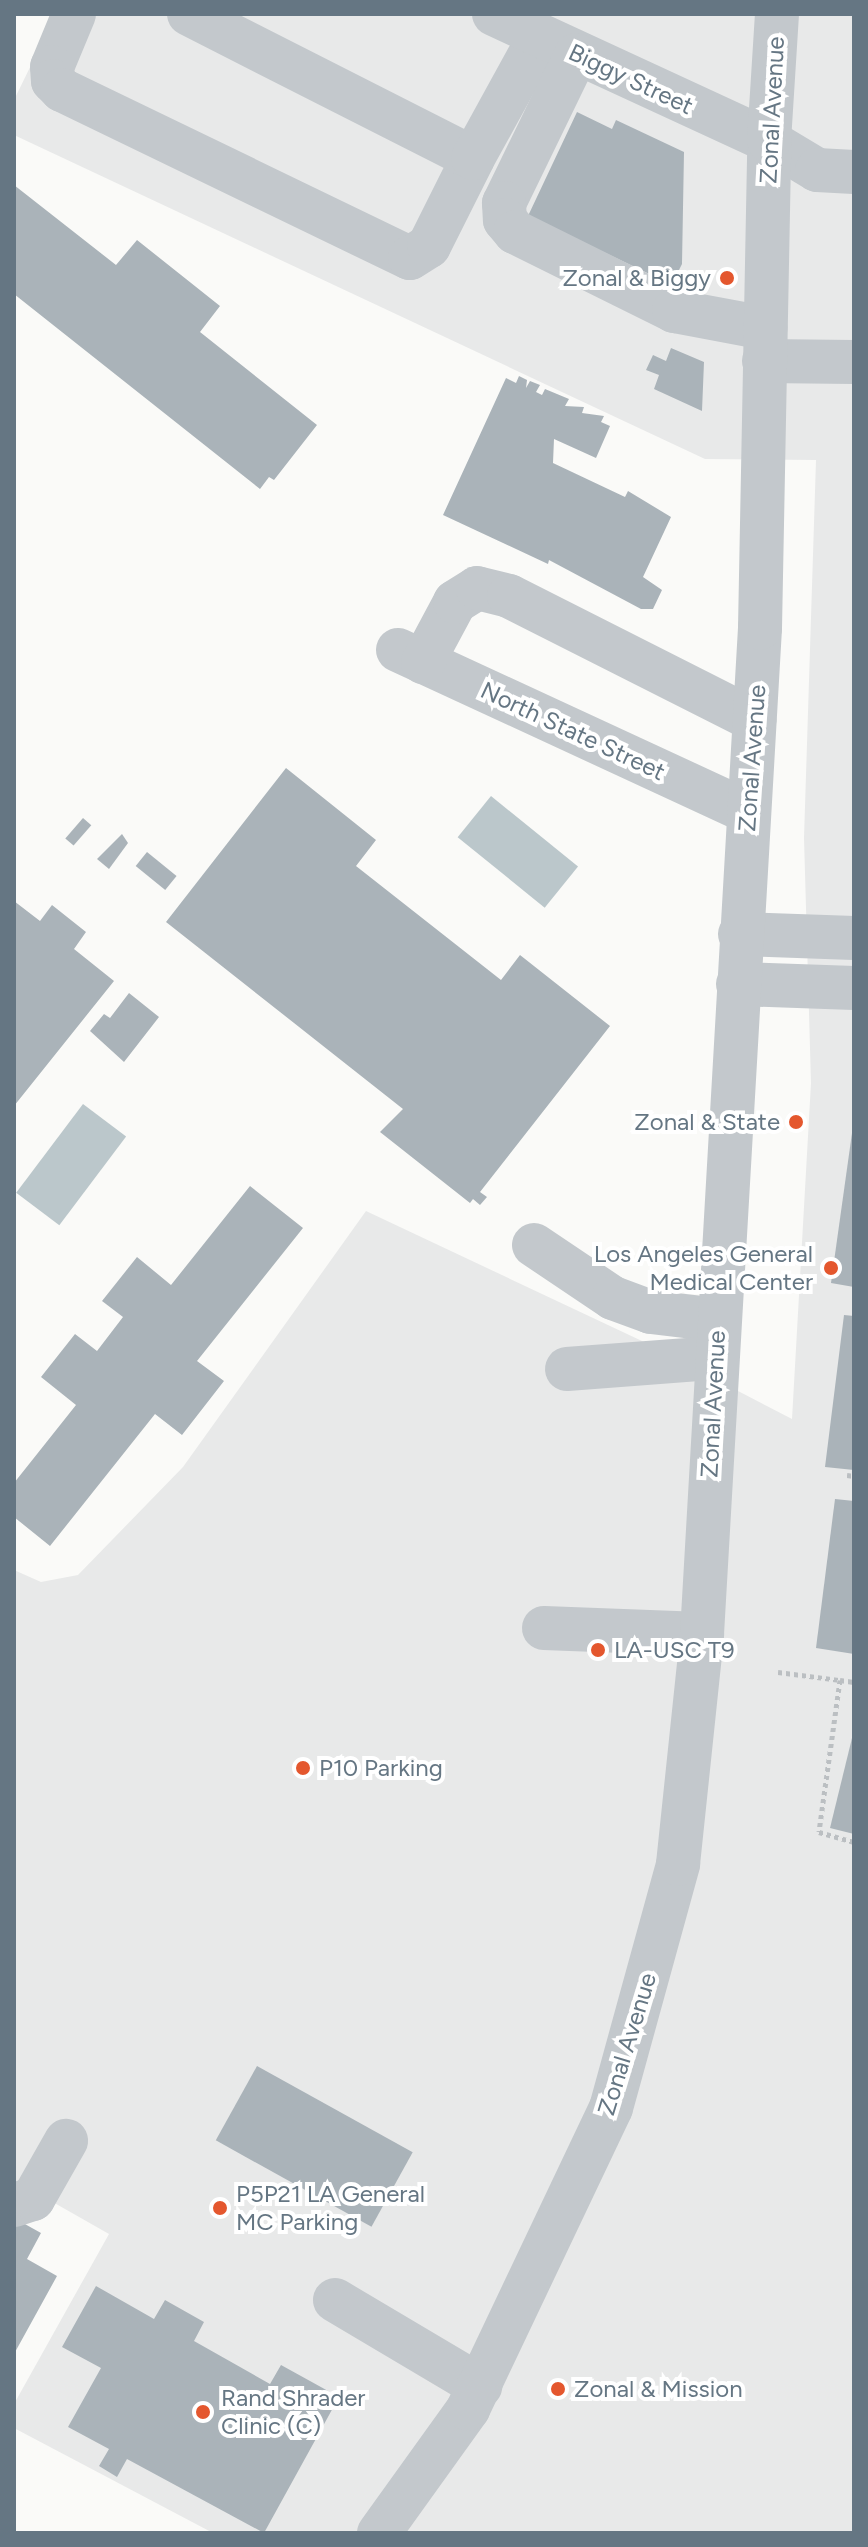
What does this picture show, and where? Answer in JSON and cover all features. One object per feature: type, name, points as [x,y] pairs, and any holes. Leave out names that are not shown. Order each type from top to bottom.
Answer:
[{"type":"street","points":[[74,14],[52,67],[53,81],[62,90],[410,258],[429,246],[480,146],[558,46]]},
{"type":"street","points":[[189,14],[480,146]]},
{"type":"street","name":"Biggy Street","points":[[494,14],[769,141],[817,170],[854,172]]},
{"type":"street","name":"Zonal Avenue","points":[[379,2533],[480,2386],[611,2108],[678,1864],[702,1634],[716,1339],[754,720],[769,141],[777,14]]},
{"type":"street","points":[[558,46],[504,203],[505,220],[515,232],[674,311],[764,344],[854,362]]},
{"type":"street","name":"North State Street","points":[[748,812],[411,656],[455,602],[477,588],[509,596],[754,720]]},
{"type":"street","points":[[740,934],[854,938]]},
{"type":"street","points":[[738,984],[854,988]]},
{"type":"street","points":[[534,1245],[613,1298],[716,1339]]},
{"type":"street","points":[[567,1369],[716,1339]]},
{"type":"street","points":[[544,1628],[702,1634]]},
{"type":"street","points":[[14,2205],[33,2199],[66,2141]]},
{"type":"street","points":[[335,2300],[480,2386]]},
{"type":"path","points":[[778,1672],[854,1682]]},
{"type":"path","points":[[840,1680],[819,1832],[854,1842]]},
{"type":"shaded area","points":[[56,14],[854,14],[854,2533],[213,2533],[14,2428],[14,2404],[109,2234],[14,2180],[14,1570],[41,1582],[78,1575],[183,1467],[366,1211],[642,1341],[792,1419],[811,1083],[804,838],[816,460],[705,459],[14,135],[14,100]]},
{"type":"shaded area","points":[[491,796],[578,866],[545,908],[458,837]]},
{"type":"shaded area","points":[[83,1104],[126,1136],[59,1225],[16,1193]]},
{"type":"building","points":[[577,112],[612,129],[616,120],[684,152],[682,264],[668,292],[659,287],[662,280],[528,216]]},
{"type":"building","points":[[14,185],[116,265],[137,240],[220,306],[200,332],[317,425],[274,480],[269,477],[260,489],[14,294]]},
{"type":"building","points":[[671,348],[704,362],[702,411],[654,389],[659,375],[646,370],[653,355],[666,361]]},
{"type":"building","points":[[519,376],[527,380],[526,388],[530,381],[540,385],[536,392],[542,395],[545,389],[569,399],[565,406],[584,407],[582,413],[604,416],[601,422],[610,426],[596,458],[554,439],[553,463],[625,497],[628,491],[671,517],[643,577],[662,590],[653,609],[641,609],[549,560],[548,564],[443,515],[506,378],[516,383]]},
{"type":"building","points":[[286,768],[376,840],[356,866],[501,980],[520,955],[610,1026],[480,1192],[487,1197],[480,1205],[473,1199],[470,1203],[380,1132],[403,1109],[166,922]]},
{"type":"building","points":[[83,818],[91,825],[74,846],[65,838]]},
{"type":"building","points":[[122,834],[128,843],[109,869],[97,859]]},
{"type":"building","points":[[147,852],[177,876],[165,890],[136,866]]},
{"type":"building","points":[[14,901],[40,921],[52,905],[86,932],[74,949],[114,981],[14,1106]]},
{"type":"building","points":[[129,993],[159,1017],[124,1062],[90,1031],[104,1014],[110,1018]]},
{"type":"building","points":[[854,1133],[854,1287],[831,1283]]},
{"type":"building","points":[[250,1186],[303,1228],[197,1361],[224,1381],[182,1435],[155,1414],[50,1546],[14,1517],[14,1483],[76,1405],[41,1377],[75,1334],[97,1351],[123,1317],[102,1301],[137,1257],[171,1285]]},
{"type":"building","points":[[844,1315],[854,1316],[854,1470],[825,1467]]},
{"type":"building","points":[[835,1499],[854,1501],[854,1654],[816,1648]]},
{"type":"building","points":[[854,1734],[854,1834],[830,1828]]},
{"type":"building","points":[[257,2066],[413,2152],[371,2227],[216,2140]]},
{"type":"building","points":[[14,2218],[41,2233],[27,2259],[57,2276],[14,2354]]},
{"type":"building","name":"Rand Shrader Clinic (C)","points":[[96,2286],[154,2319],[165,2300],[204,2322],[194,2341],[270,2384],[281,2365],[339,2397],[264,2533],[127,2459],[117,2477],[99,2466],[109,2449],[68,2427],[101,2368],[62,2347]]},
{"type":"place","name":"Zonal & Biggy","points":[[727,278]]},
{"type":"place","name":"Zonal & State","points":[[796,1122]]},
{"type":"place","name":"Los Angeles General Medical Center","points":[[831,1268]]},
{"type":"place","name":"LA-USC T9","points":[[598,1650]]},
{"type":"place","name":"P10 Parking","points":[[303,1768]]},
{"type":"place","name":"P5P21 LA General MC Parking","points":[[220,2208]]},
{"type":"place","name":"Zonal & Mission","points":[[558,2389]]},
{"type":"place","name":"Rand Shrader Clinic (C)","points":[[203,2412]]}]
